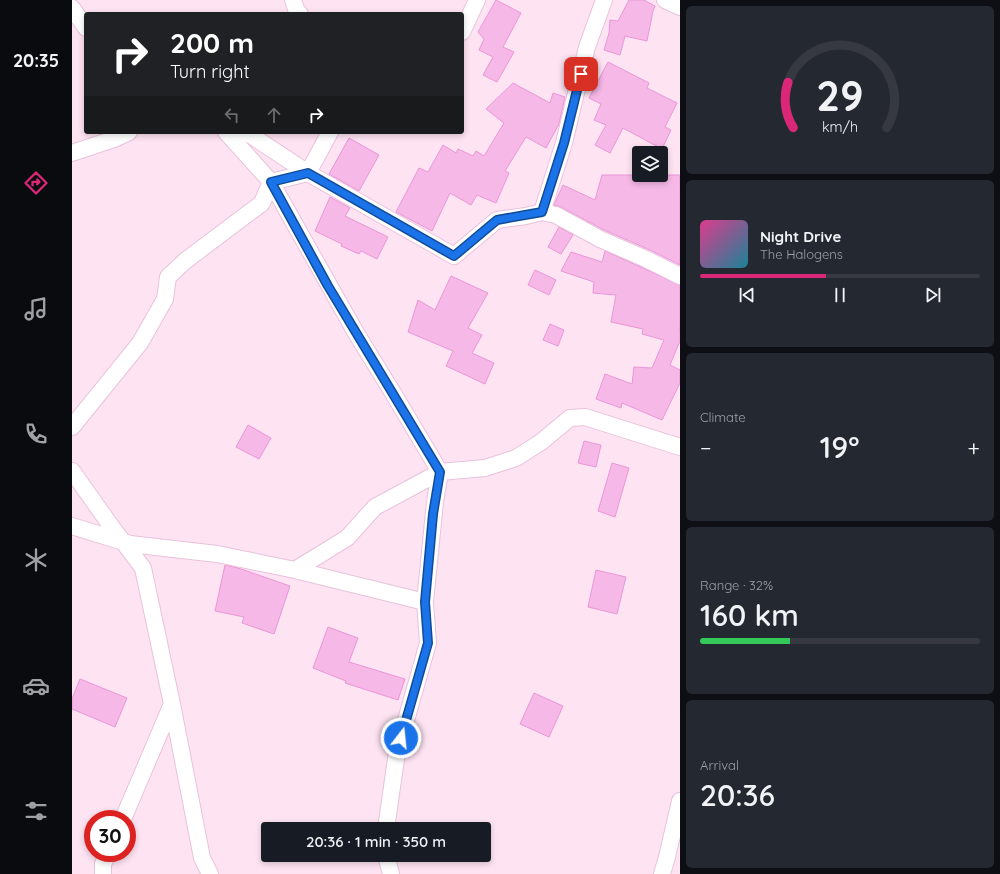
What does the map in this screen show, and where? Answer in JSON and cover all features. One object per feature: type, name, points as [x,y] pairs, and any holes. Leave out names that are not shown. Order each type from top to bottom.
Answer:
[{"type":"street","points":[[293,0],[297,12]]},
{"type":"street","points":[[542,212],[564,143],[588,47],[604,0]]},
{"type":"street","points":[[665,0],[680,7]]},
{"type":"street","points":[[464,27],[474,2]]},
{"type":"street","points":[[72,8],[84,25]]},
{"type":"street","points":[[72,153],[125,134]]},
{"type":"street","points":[[228,134],[271,182],[328,286],[440,472],[434,509],[425,602],[428,643],[397,752],[387,822]]},
{"type":"street","points":[[249,134],[308,173],[454,256],[497,220],[542,212],[556,215],[600,239],[680,276]]},
{"type":"street","points":[[271,182],[308,173],[329,134]]},
{"type":"street","points":[[72,427],[140,343],[166,299],[168,277],[185,261],[262,204],[271,182]]},
{"type":"street","points":[[295,570],[347,538],[375,507],[440,472],[485,468],[516,458],[541,442],[570,418],[586,417],[680,447]]},
{"type":"street","points":[[72,471],[143,568],[172,704],[202,858],[210,874]]},
{"type":"street","points":[[72,526],[137,545],[217,554],[295,570],[425,602]]},
{"type":"street","points":[[127,810],[172,704]]},
{"type":"street","points":[[662,874],[680,801]]},
{"type":"street","points":[[103,874],[104,862]]},
{"type":"street","points":[[379,874],[382,862]]},
{"type":"street","points":[[388,862],[391,874]]},
{"type":"building","points":[[496,0],[521,13],[503,47],[514,52],[497,82],[483,75],[493,57],[479,50],[484,39],[478,32]]},
{"type":"building","points":[[629,0],[644,0],[655,6],[647,41],[625,36],[620,55],[604,50],[609,33],[610,20],[618,21]]},
{"type":"building","points":[[608,62],[649,83],[647,88],[677,103],[665,127],[671,130],[663,146],[656,146],[623,128],[610,153],[595,145],[606,125],[594,120],[601,104],[589,98]]},
{"type":"building","points":[[513,83],[550,103],[553,93],[565,97],[559,124],[546,148],[526,137],[505,171],[509,173],[496,203],[477,195],[471,205],[450,193],[432,231],[396,212],[419,168],[428,172],[443,145],[456,153],[458,149],[473,156],[476,151],[484,156],[504,123],[486,109]]},
{"type":"building","points":[[349,138],[379,155],[359,191],[329,174]]},
{"type":"building","points":[[602,175],[632,175],[632,182],[668,182],[668,175],[680,175],[680,265],[604,230],[561,207],[554,205],[563,185],[595,200]]},
{"type":"building","points":[[330,197],[350,208],[345,216],[388,237],[377,259],[361,251],[359,254],[341,246],[342,244],[315,231]]},
{"type":"building","points":[[559,227],[573,235],[561,254],[548,247]]},
{"type":"building","points":[[605,251],[680,285],[680,341],[670,365],[680,370],[680,383],[662,420],[622,403],[621,408],[596,399],[605,374],[632,384],[634,367],[652,368],[664,340],[642,334],[643,329],[611,322],[616,295],[593,293],[594,282],[561,271],[571,252],[602,262]]},
{"type":"building","points":[[535,270],[556,280],[549,295],[528,285]]},
{"type":"building","points":[[451,276],[488,293],[468,328],[482,335],[472,353],[494,363],[485,384],[446,366],[453,351],[408,332],[418,300],[435,310]]},
{"type":"building","points":[[550,324],[564,330],[558,346],[543,340]]},
{"type":"building","points":[[248,425],[271,438],[259,459],[236,447]]},
{"type":"building","points":[[584,441],[601,445],[596,467],[578,463]]},
{"type":"building","points":[[612,463],[629,468],[615,517],[598,511]]},
{"type":"building","points":[[225,565],[290,586],[274,634],[242,623],[244,617],[215,611]]},
{"type":"building","points":[[596,570],[626,577],[617,614],[588,607]]},
{"type":"building","points":[[328,627],[358,638],[349,662],[405,679],[398,700],[345,683],[346,681],[313,668]]},
{"type":"building","points":[[80,679],[127,698],[115,727],[72,709],[72,699]]},
{"type":"building","points":[[534,693],[563,706],[549,737],[520,724]]},
{"type":"route","points":[[401,738],[428,643],[425,602],[433,514],[440,472],[328,286],[271,182],[308,173],[454,256],[497,220],[542,212],[564,143],[581,74]]}]
